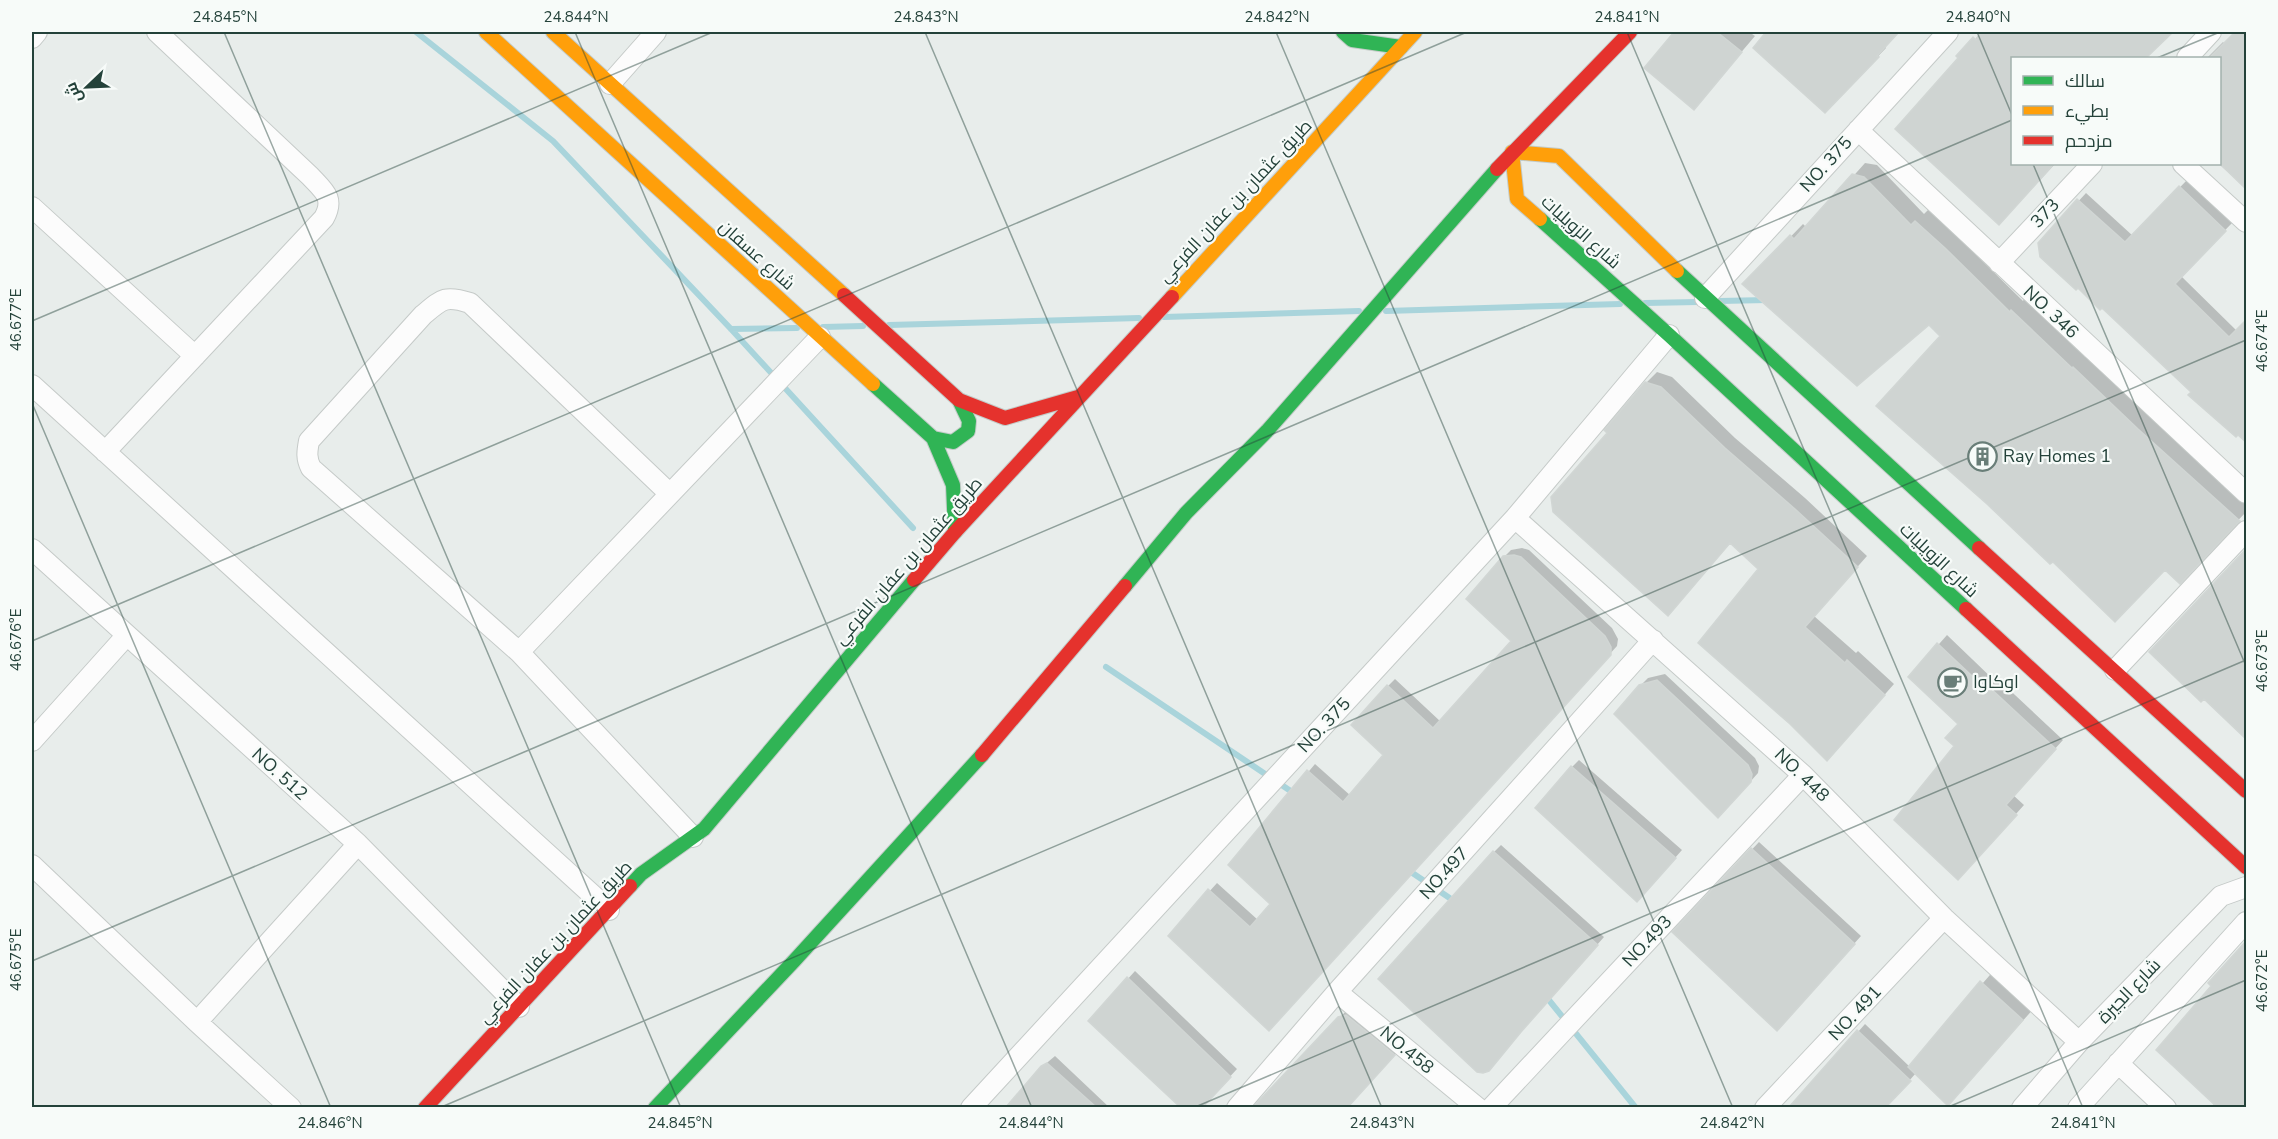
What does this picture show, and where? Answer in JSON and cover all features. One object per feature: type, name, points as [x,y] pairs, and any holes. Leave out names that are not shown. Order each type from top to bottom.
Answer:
[{"type":"street","points":[[32,38],[37,32]]},
{"type":"street","points":[[105,452],[324,218],[329,209],[325,192],[310,176],[156,32]]},
{"type":"street","name":"شارع عسفان","points":[[486,32],[933,438],[953,485],[955,532]]},
{"type":"street","name":"شارع عسفان","points":[[553,32],[958,400],[1005,418],[1079,396]]},
{"type":"street","points":[[610,84],[656,32]]},
{"type":"street","points":[[1343,32],[1352,40],[1401,47]]},
{"type":"street","points":[[1388,32],[1401,47]]},
{"type":"street","name":"طريق عثمان بن عفان الفرعي","points":[[425,1107],[641,874],[704,829],[955,532],[1415,32]]},
{"type":"street","points":[[655,1107],[794,961],[996,740],[1186,513],[1268,431],[1512,152],[1630,32]]},
{"type":"street","name":"NO. 375","points":[[1705,298],[1948,32]]},
{"type":"street","points":[[2188,57],[2211,32]]},
{"type":"street","name":"NO. 346","points":[[1858,130],[2247,493]]},
{"type":"street","name":"شارع الزويليات","points":[[2247,791],[1705,298],[1559,156],[1512,152],[1517,199],[1669,335],[2247,867]]},
{"type":"street","name":"373","points":[[1999,263],[2091,165]]},
{"type":"street","points":[[2184,165],[2247,222]]},
{"type":"street","points":[[32,207],[195,356]]},
{"type":"street","points":[[670,494],[470,303],[451,297],[440,301],[423,315],[309,441],[307,460],[311,468],[519,652],[693,837]]},
{"type":"street","name":"NO. 375","points":[[971,1107],[1515,518],[1669,335]]},
{"type":"street","points":[[519,652],[820,337]]},
{"type":"street","points":[[32,385],[609,910]]},
{"type":"street","points":[[933,438],[953,442],[968,431],[969,421],[958,400]]},
{"type":"street","name":"NO. 448","points":[[1515,518],[1803,775],[1944,918],[2079,1042]]},
{"type":"street","points":[[2115,670],[2247,531]]},
{"type":"street","name":"NO. 512","points":[[32,549],[357,844],[519,1007]]},
{"type":"street","points":[[32,741],[127,635]]},
{"type":"street","name":"NO.497","points":[[1237,1107],[1337,992],[1653,640]]},
{"type":"street","name":"NO.493","points":[[1491,1107],[1803,775]]},
{"type":"street","points":[[197,1022],[357,844]]},
{"type":"street","points":[[32,865],[197,1022],[291,1107]]},
{"type":"street","name":"شارع الجيرة","points":[[2022,1107],[2079,1042],[2221,896],[2247,887]]},
{"type":"street","name":"NO. 491","points":[[1766,1107],[1944,918]]},
{"type":"street","points":[[2078,1107],[2247,922]]},
{"type":"street","name":"NO.458","points":[[1337,992],[1478,1107]]},
{"type":"street","points":[[2118,1063],[2166,1107]]},
{"type":"building","points":[[1674,32],[1717,32],[1742,52],[1694,110],[1644,68]]},
{"type":"building","points":[[1766,32],[1899,32],[1877,56],[1879,57],[1825,113],[1753,48]]},
{"type":"building","points":[[1982,32],[2173,32],[2147,57],[2011,57],[2011,165],[2053,165],[1999,225],[1895,129],[1958,58],[1956,56],[1973,37],[1976,40]]},
{"type":"building","points":[[2235,32],[2247,32],[2247,190],[2221,165],[2221,57],[2210,57]]},
{"type":"building","points":[[1852,174],[1864,177],[1911,225],[1915,221],[2010,312],[2011,310],[2240,521],[2180,584],[2165,570],[2115,622],[2053,562],[2050,564],[1987,504],[1876,406],[1940,336],[1929,325],[1857,386],[1742,284],[1790,235],[1794,239]]},
{"type":"building","points":[[2179,186],[2226,231],[2175,284],[2229,337],[2247,319],[2247,443],[2238,435],[2236,437],[2188,395],[2191,392],[2102,308],[2100,310],[2078,288],[2076,290],[2040,257],[2038,243],[2077,199],[2125,242]]},
{"type":"building","points":[[1645,382],[1661,387],[1725,448],[1858,567],[1805,627],[1845,663],[1847,660],[1885,695],[1827,761],[1790,724],[1698,643],[1758,569],[1730,543],[1668,616],[1553,512],[1551,497],[1607,433],[1604,430]]},
{"type":"building","points":[[2247,548],[2247,740],[2204,699],[2201,702],[2149,652]]},
{"type":"building","points":[[1503,556],[1521,557],[1605,636],[1611,647],[1611,655],[1269,1031],[1168,936],[1208,889],[1250,927],[1270,904],[1228,865],[1307,770],[1343,802],[1383,755],[1351,725],[1387,685],[1433,728],[1511,641],[1466,599]]},
{"type":"building","points":[[1937,643],[1988,691],[1990,688],[2056,749],[2006,805],[2017,815],[1958,880],[1894,820],[1954,746],[1945,738],[1958,724],[1908,677]]},
{"type":"building","points":[[1657,680],[1748,765],[1752,774],[1751,782],[1718,818],[1614,714],[1639,685]]},
{"type":"building","points":[[1571,766],[1676,858],[1637,902],[1535,808]]},
{"type":"building","points":[[1751,848],[1855,944],[1777,1031],[1672,932]]},
{"type":"building","points":[[1493,851],[1598,945],[1489,1071],[1483,1073],[1477,1072],[1378,979]]},
{"type":"building","points":[[2247,940],[2247,1107],[2217,1107],[2156,1050],[2211,986],[2208,983]]},
{"type":"building","points":[[1127,977],[1231,1077],[1203,1107],[1180,1107],[1088,1021]]},
{"type":"building","points":[[1980,981],[2023,1020],[1948,1106],[1908,1067]]},
{"type":"building","points":[[1346,1015],[1395,1055],[1348,1107],[1253,1107],[1338,1017]]},
{"type":"building","points":[[1857,1030],[1911,1081],[1886,1107],[1789,1107]]},
{"type":"building","points":[[1047,1063],[1096,1107],[1006,1107],[1041,1066]]},
{"type":"waterway","points":[[416,32],[553,141],[731,329],[913,528]]},
{"type":"waterway","points":[[1720,301],[1767,300]]},
{"type":"waterway","points":[[1645,303],[1698,302]]},
{"type":"waterway","points":[[1386,311],[1620,304]]},
{"type":"waterway","points":[[1164,317],[1359,311]]},
{"type":"waterway","points":[[889,325],[1139,318]]},
{"type":"waterway","points":[[823,327],[863,326]]},
{"type":"waterway","points":[[731,329],[797,328]]},
{"type":"waterway","points":[[1106,667],[1295,794]]},
{"type":"waterway","points":[[1408,870],[1457,903]]},
{"type":"waterway","points":[[1544,994],[1636,1108]]},
{"type":"traffic: fast","points":[[1343,32],[1352,40],[1401,47]]},
{"type":"traffic: fast","points":[[1125,586],[1186,513],[1267,431],[1497,169]]},
{"type":"traffic: fast","points":[[1540,219],[1966,609]]},
{"type":"traffic: fast","points":[[1677,271],[1979,548]]},
{"type":"traffic: fast","points":[[873,384],[933,438],[953,485],[955,532]]},
{"type":"traffic: fast","points":[[933,438],[953,442],[968,431],[969,421],[959,400]]},
{"type":"traffic: fast","points":[[630,886],[641,874],[704,829],[914,580]]},
{"type":"traffic: fast","points":[[655,1108],[794,961],[982,755]]},
{"type":"traffic: slow","points":[[486,32],[873,384]]},
{"type":"traffic: slow","points":[[553,32],[844,295]]},
{"type":"traffic: slow","points":[[1172,297],[1415,32]]},
{"type":"traffic: slow","points":[[1540,219],[1517,199],[1512,152],[1559,156],[1677,271]]},
{"type":"traffic: jam","points":[[1497,169],[1630,32]]},
{"type":"traffic: jam","points":[[844,295],[959,400],[1005,418],[1078,397]]},
{"type":"traffic: jam","points":[[914,580],[955,532],[1172,297]]},
{"type":"traffic: jam","points":[[1979,548],[2246,791]]},
{"type":"traffic: jam","points":[[982,755],[1125,586]]},
{"type":"traffic: jam","points":[[1966,609],[2246,867]]},
{"type":"traffic: jam","points":[[425,1108],[630,886]]},
{"type":"place","name":"Ray Homes 1","points":[[1982,456]]},
{"type":"place","name":"اوكاوا","points":[[1952,682]]}]
